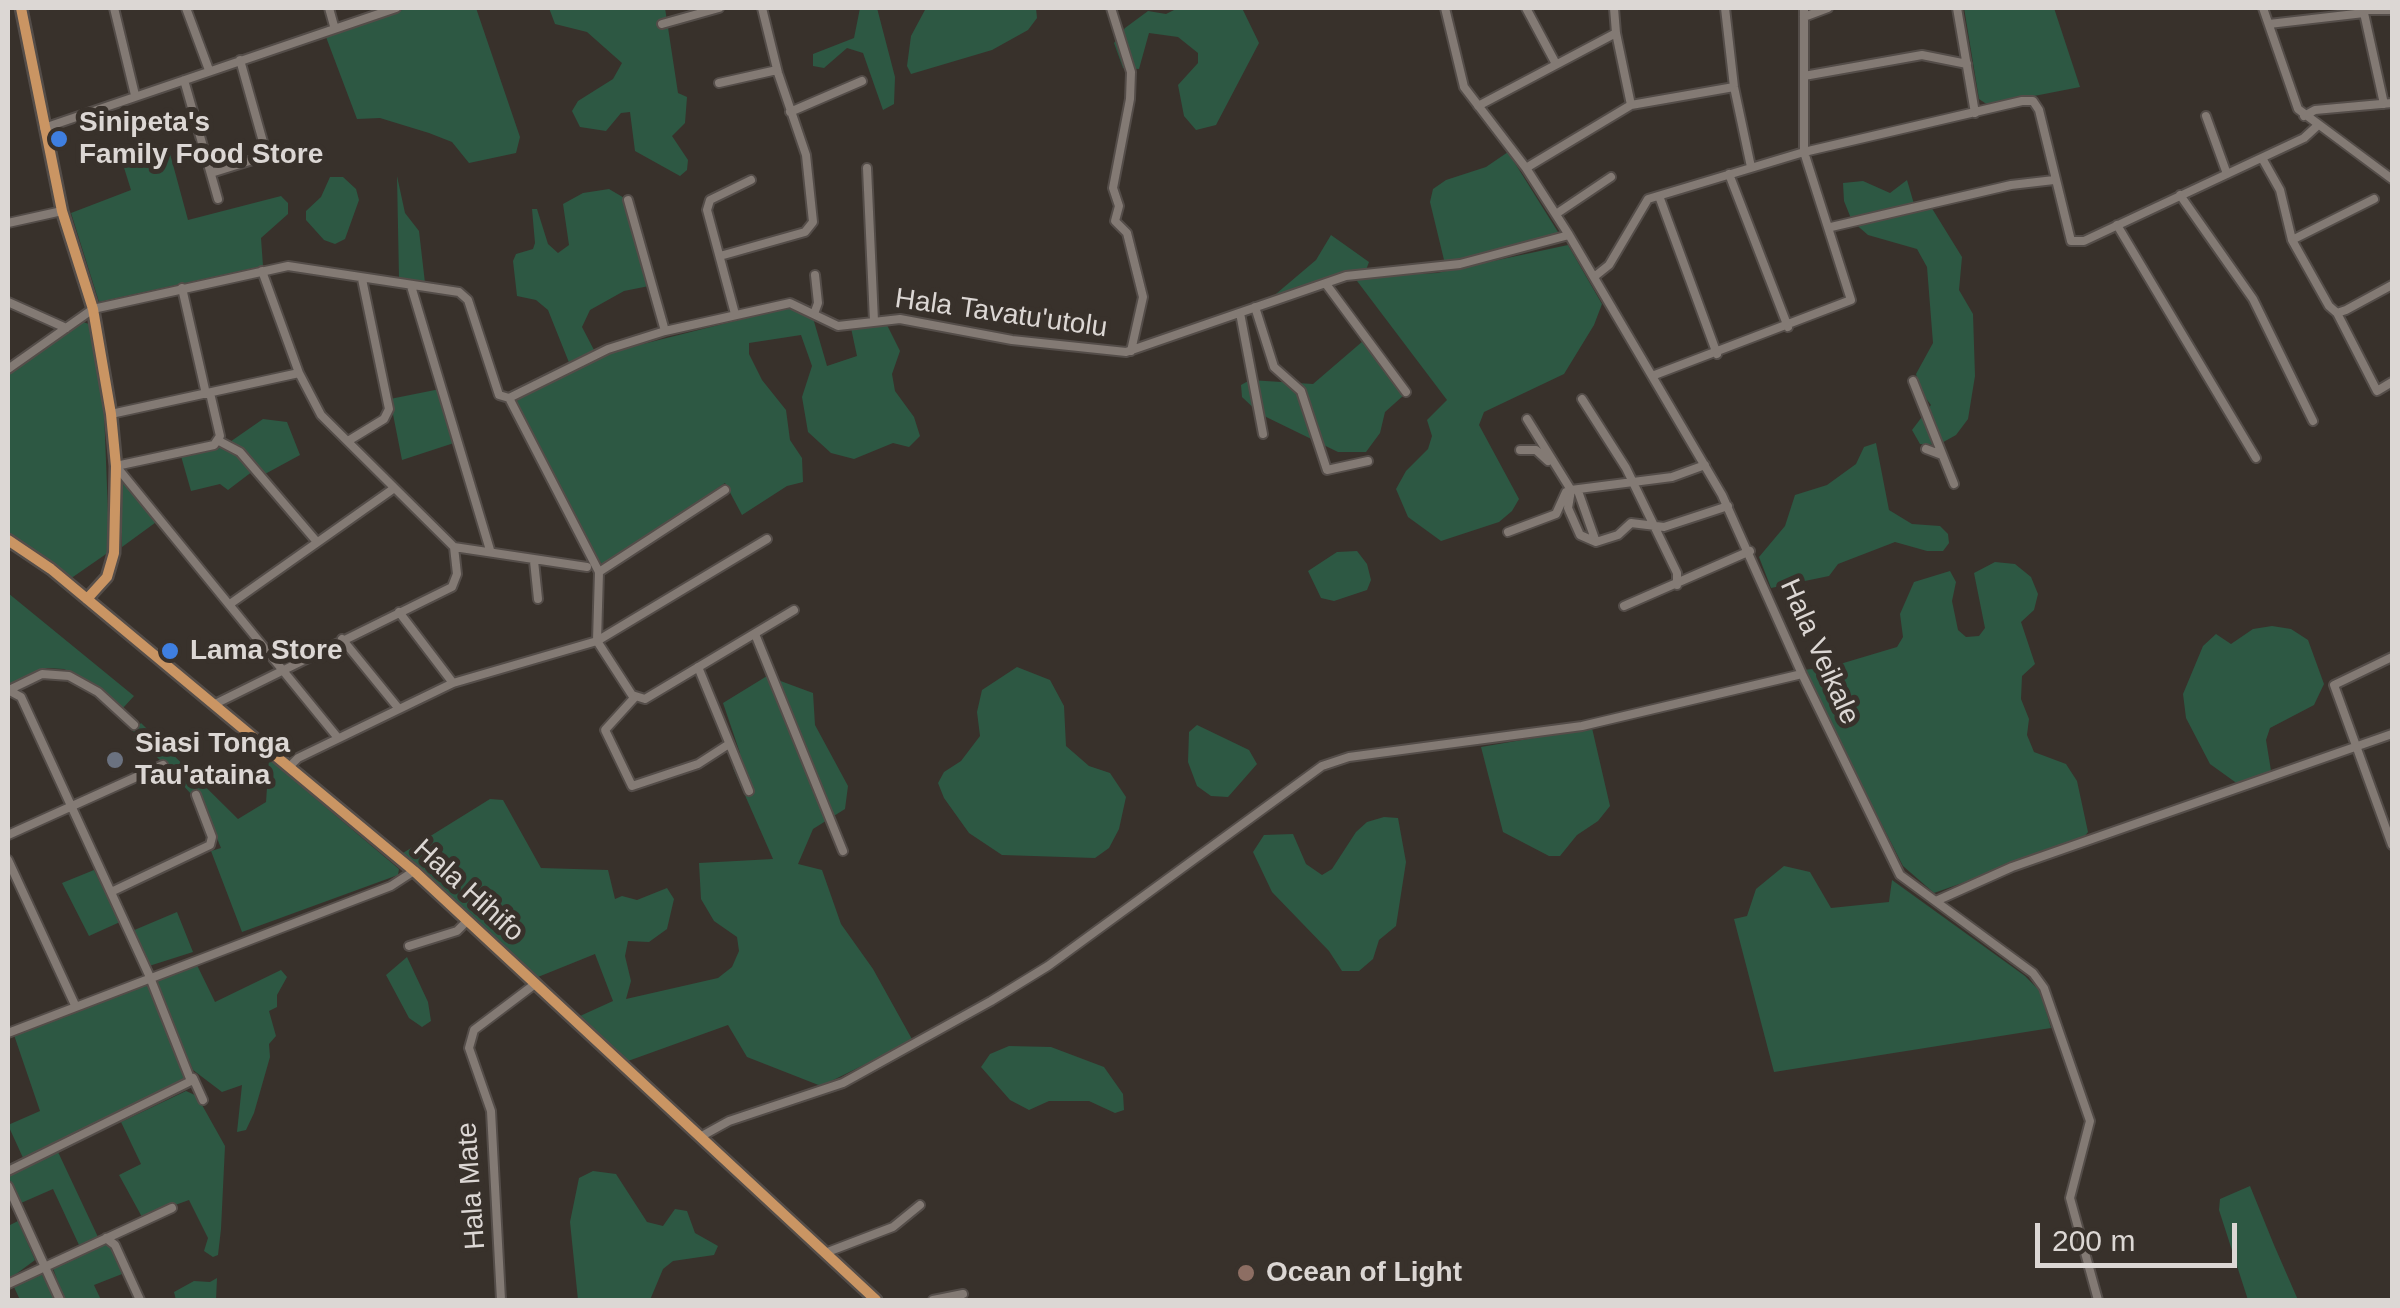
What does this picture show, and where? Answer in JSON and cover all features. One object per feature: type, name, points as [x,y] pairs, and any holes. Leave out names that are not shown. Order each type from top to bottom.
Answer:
[{"type":"main road","points":[[22,8],[62,212],[93,309],[116,466],[112,566],[87,598]]},
{"type":"main road","name":"Hala Hihifo","points":[[8,540],[87,598],[414,871],[876,1300]]},
{"type":"street","points":[[114,8],[135,95]]},
{"type":"street","points":[[186,8],[209,70]]},
{"type":"street","points":[[328,8],[334,26]]},
{"type":"street","points":[[44,128],[396,8]]},
{"type":"street","points":[[662,24],[717,8]]},
{"type":"street","points":[[720,256],[811,228],[806,155],[777,70],[762,8]]},
{"type":"street","points":[[1111,8],[1130,72],[1130,99],[1112,188],[1119,206],[1115,221],[1127,233],[1143,297],[1131,351]]},
{"type":"street","name":"Hala Veikale","points":[[1444,8],[1464,87],[1556,214],[1728,506],[1802,674],[1900,875],[2033,973],[2044,988],[2090,1121],[2070,1198],[2098,1300]]},
{"type":"street","points":[[1526,8],[1556,64]]},
{"type":"street","points":[[1614,8],[1631,105]]},
{"type":"street","points":[[1725,8],[1734,88],[1751,167]]},
{"type":"street","points":[[1652,376],[1788,328],[1851,300],[1831,227],[1804,152],[1804,12],[1828,8]]},
{"type":"street","points":[[1958,8],[1975,112]]},
{"type":"street","points":[[2263,8],[2304,116],[2392,179]]},
{"type":"street","points":[[2269,24],[2364,10],[2392,10]]},
{"type":"street","points":[[2304,116],[2315,110],[2388,103],[2364,10]]},
{"type":"street","points":[[1478,106],[1616,32]]},
{"type":"street","points":[[1804,76],[1922,54],[1967,64]]},
{"type":"street","points":[[240,60],[267,156]]},
{"type":"street","points":[[719,83],[777,70]]},
{"type":"street","points":[[184,80],[218,199]]},
{"type":"street","points":[[790,112],[862,81]]},
{"type":"street","points":[[1526,168],[1631,105],[1734,88]]},
{"type":"street","points":[[1594,277],[1609,265],[1641,206],[1659,196],[1804,152],[1975,112],[2033,101],[2071,241],[2084,241],[2304,138],[2318,126]]},
{"type":"street","points":[[2206,116],[2227,174]]},
{"type":"street","points":[[211,173],[288,149]]},
{"type":"street","points":[[2262,158],[2280,190],[2292,240],[2337,313],[2377,391],[2392,382]]},
{"type":"street","points":[[867,168],[874,322]]},
{"type":"street","points":[[1729,174],[1788,328]]},
{"type":"street","points":[[1556,214],[1611,177]]},
{"type":"street","points":[[735,314],[707,210],[710,200],[751,180]]},
{"type":"street","points":[[1831,227],[2012,184],[2054,180]]},
{"type":"street","points":[[2180,195],[2253,299],[2313,421]]},
{"type":"street","points":[[1659,196],[1716,354]]},
{"type":"street","points":[[2292,240],[2374,199]]},
{"type":"street","points":[[628,200],[665,331]]},
{"type":"street","points":[[8,224],[62,212]]},
{"type":"street","points":[[2117,225],[2256,458]]},
{"type":"street","name":"Hala Tavatu'utolu","points":[[509,398],[608,349],[665,331],[797,303],[838,326],[900,319],[1070,348],[1131,351],[1359,272],[1460,264],[1569,235]]},
{"type":"street","points":[[8,369],[93,309],[288,266],[459,292],[468,300],[499,395],[509,398],[593,566],[598,640],[636,697],[645,699],[794,610]]},
{"type":"street","points":[[216,704],[452,586],[456,574],[454,548],[321,414],[299,373],[262,271]]},
{"type":"street","points":[[814,314],[818,303],[815,275]]},
{"type":"street","points":[[348,441],[384,419],[389,409],[362,278]]},
{"type":"street","points":[[1326,284],[1406,392]]},
{"type":"street","points":[[2337,313],[2392,285]]},
{"type":"street","points":[[410,286],[490,550]]},
{"type":"street","points":[[182,288],[220,441]]},
{"type":"street","points":[[8,302],[66,328]]},
{"type":"street","points":[[1256,307],[1274,367],[1301,392],[1327,470],[1368,460]]},
{"type":"street","points":[[1240,313],[1263,434]]},
{"type":"street","points":[[110,414],[299,373]]},
{"type":"street","points":[[1913,381],[1954,484]]},
{"type":"street","points":[[1582,398],[1633,483],[1677,574],[1677,585]]},
{"type":"street","points":[[1527,420],[1574,490],[1596,542]]},
{"type":"street","points":[[317,542],[240,452],[220,441],[116,466],[338,738]]},
{"type":"street","points":[[1926,449],[1942,455]]},
{"type":"street","points":[[1520,450],[1536,450],[1556,468]]},
{"type":"street","points":[[1508,532],[1556,514],[1566,492],[1692,472],[1705,466]]},
{"type":"street","points":[[230,604],[394,488]]},
{"type":"street","points":[[454,548],[593,566],[726,490]]},
{"type":"street","points":[[1574,490],[1568,508],[1580,535],[1596,542],[1618,535],[1631,524],[1654,526],[1705,517],[1728,506]]},
{"type":"street","points":[[290,766],[298,758],[453,683],[598,640],[768,539]]},
{"type":"street","points":[[1624,606],[1750,551]]},
{"type":"street","points":[[534,561],[538,599]]},
{"type":"street","points":[[399,612],[453,683]]},
{"type":"street","points":[[755,634],[843,851]]},
{"type":"street","points":[[342,639],[399,710]]},
{"type":"street","points":[[2392,658],[2334,685],[2360,747],[2392,845]]},
{"type":"street","points":[[698,667],[749,791]]},
{"type":"street","points":[[9,689],[42,674],[69,676],[98,692],[134,725]]},
{"type":"street","points":[[700,1137],[730,1121],[843,1082],[975,1010],[1048,966],[1322,766],[1349,757],[1582,726],[1802,674]]},
{"type":"street","points":[[9,689],[21,696],[203,1100]]},
{"type":"street","points":[[636,697],[605,730],[632,786],[698,764],[729,744]]},
{"type":"street","points":[[1936,901],[2012,867],[2392,734]]},
{"type":"street","points":[[8,835],[164,765]]},
{"type":"street","points":[[111,892],[210,845],[212,837],[196,795]]},
{"type":"street","points":[[8,860],[75,1005]]},
{"type":"street","points":[[9,1029],[391,886],[414,871]]},
{"type":"street","points":[[410,946],[457,931],[467,920]]},
{"type":"street","name":"Hala Mate","points":[[500,1300],[491,1111],[469,1048],[474,1030],[535,984]]},
{"type":"street","points":[[8,1172],[186,1086],[191,1074]]},
{"type":"street","points":[[8,1186],[60,1300]]},
{"type":"street","points":[[825,1253],[894,1227],[920,1205]]},
{"type":"street","points":[[8,1284],[44,1264],[172,1208]]},
{"type":"street","points":[[106,1238],[115,1244],[140,1300]]},
{"type":"street","points":[[933,1300],[963,1294]]},
{"type":"green space","points":[[408,8],[476,8],[520,137],[516,153],[469,163],[452,142],[380,118],[357,119],[326,37]]},
{"type":"green space","points":[[549,8],[665,8],[678,93],[687,97],[685,123],[672,136],[688,160],[687,170],[680,176],[635,151],[630,112],[621,113],[606,131],[580,127],[572,111],[578,101],[613,79],[622,63],[587,32],[555,24]]},
{"type":"green space","points":[[860,8],[877,8],[895,77],[894,104],[883,110],[863,53],[847,48],[824,68],[813,66],[813,54],[854,38]]},
{"type":"green space","points":[[926,8],[1036,8],[1037,18],[1028,30],[992,50],[911,74],[907,66],[911,36]]},
{"type":"green space","points":[[1178,8],[1242,8],[1259,43],[1216,125],[1196,130],[1184,116],[1178,85],[1198,63],[1198,53],[1178,37],[1149,33],[1139,69],[1123,68],[1114,43],[1125,28],[1148,11],[1166,14]]},
{"type":"green space","points":[[1964,8],[2054,8],[2080,87],[1988,105],[1979,99]]},
{"type":"green space","points":[[169,150],[188,220],[281,196],[288,203],[288,214],[261,238],[263,266],[99,302],[71,213],[131,190],[121,158]]},
{"type":"green space","points":[[1508,152],[1558,232],[1553,238],[1445,264],[1430,202],[1433,189],[1446,180],[1486,167]]},
{"type":"green space","points":[[397,176],[405,213],[419,231],[425,283],[399,278]]},
{"type":"green space","points":[[330,177],[343,177],[356,189],[359,200],[345,239],[335,244],[324,240],[306,220],[306,211],[321,197]]},
{"type":"green space","points":[[1907,180],[1914,204],[1928,202],[1962,257],[1959,290],[1973,314],[1975,376],[1968,419],[1956,435],[1938,445],[1920,444],[1912,430],[1931,405],[1921,392],[1916,374],[1933,343],[1927,267],[1917,249],[1868,235],[1852,221],[1844,201],[1843,183],[1863,181],[1890,193]]},
{"type":"green space","points":[[609,189],[626,199],[649,286],[624,291],[590,310],[582,327],[594,350],[570,365],[548,310],[536,300],[517,296],[513,261],[516,254],[533,249],[532,209],[537,209],[548,244],[558,253],[569,245],[563,204],[583,193]]},
{"type":"green space","points":[[1331,235],[1369,262],[1366,270],[1347,271],[1270,299],[1316,260]]},
{"type":"green space","points":[[1568,245],[1602,304],[1594,325],[1564,374],[1484,412],[1479,425],[1519,499],[1512,511],[1499,522],[1441,541],[1408,517],[1396,489],[1406,471],[1428,449],[1432,436],[1427,420],[1447,400],[1354,277],[1437,273]]},
{"type":"green space","points":[[790,307],[813,318],[827,366],[857,356],[851,328],[886,323],[900,351],[892,374],[895,391],[914,417],[920,436],[909,447],[893,443],[854,459],[831,453],[808,432],[802,397],[812,366],[801,335],[749,343],[749,354],[762,380],[786,410],[790,440],[802,458],[803,482],[787,486],[742,515],[725,483],[604,566],[595,556],[516,404],[519,396],[611,352]]},
{"type":"green space","points":[[83,322],[89,324],[104,410],[109,552],[70,579],[8,535],[8,375]]},
{"type":"green space","points":[[1363,341],[1404,395],[1385,412],[1380,433],[1366,452],[1338,452],[1260,414],[1242,397],[1241,385],[1250,380],[1313,384]]},
{"type":"green space","points":[[440,389],[457,442],[402,460],[390,399]]},
{"type":"green space","points":[[263,419],[287,422],[300,455],[265,474],[253,471],[228,490],[220,484],[191,491],[181,456],[227,444]]},
{"type":"green space","points":[[1876,443],[1889,510],[1912,524],[1940,526],[1948,534],[1949,543],[1943,551],[1927,551],[1895,542],[1838,564],[1829,576],[1771,588],[1759,557],[1785,526],[1795,495],[1827,485],[1856,464],[1864,447]]},
{"type":"green space","points":[[125,479],[159,520],[122,547],[121,480]]},
{"type":"green space","points":[[1357,551],[1367,564],[1371,580],[1367,590],[1334,601],[1321,598],[1308,571],[1337,552]]},
{"type":"green space","points":[[1995,562],[2015,564],[2031,577],[2038,594],[2034,610],[2021,622],[2035,664],[2022,676],[2021,699],[2029,719],[2027,735],[2034,752],[2066,764],[2077,781],[2088,832],[2081,841],[1934,893],[1903,866],[1803,670],[1830,667],[1897,647],[1903,637],[1900,614],[1914,582],[1950,571],[1956,582],[1952,601],[1958,630],[1966,637],[1979,636],[1985,628],[1974,573]]},
{"type":"green space","points":[[8,593],[134,696],[123,708],[95,685],[64,669],[47,668],[8,686]]},
{"type":"green space","points":[[2253,629],[2291,629],[2308,640],[2324,684],[2314,705],[2270,728],[2266,740],[2272,777],[2242,787],[2210,764],[2186,718],[2183,694],[2203,646],[2216,634],[2231,644]]},
{"type":"green space","points":[[1017,667],[1050,680],[1064,706],[1066,746],[1089,766],[1110,773],[1126,797],[1119,829],[1109,848],[1095,858],[1002,855],[969,833],[944,798],[938,783],[944,772],[961,761],[980,736],[977,712],[982,690]]},
{"type":"green space","points":[[767,676],[813,693],[815,725],[848,786],[845,809],[813,829],[798,864],[822,870],[841,924],[873,969],[913,1041],[821,1086],[747,1057],[728,1025],[628,1061],[580,1016],[613,1001],[595,954],[538,977],[403,853],[490,799],[503,800],[541,868],[608,870],[615,899],[622,896],[637,900],[667,888],[674,899],[667,929],[649,942],[628,941],[625,956],[631,981],[626,999],[718,978],[732,967],[739,951],[737,937],[714,921],[701,899],[699,863],[773,859],[733,768],[740,753],[723,703]]},
{"type":"green space","points":[[141,723],[238,819],[266,802],[269,759],[399,869],[398,875],[242,932],[211,851],[221,848],[199,794],[192,795],[133,731]]},
{"type":"green space","points":[[1197,725],[1249,750],[1257,764],[1228,797],[1211,796],[1197,786],[1188,762],[1189,732]]},
{"type":"green space","points":[[1592,728],[1610,806],[1598,821],[1577,835],[1560,856],[1549,856],[1503,832],[1481,747]]},
{"type":"green space","points":[[1398,818],[1406,862],[1396,926],[1379,940],[1373,959],[1359,971],[1342,971],[1329,951],[1272,892],[1253,852],[1264,835],[1293,834],[1306,864],[1322,875],[1332,869],[1356,832],[1367,822]]},
{"type":"green space","points":[[1784,866],[1810,872],[1831,908],[1889,902],[1892,880],[2025,976],[2040,991],[2051,1028],[1774,1072],[1734,919],[1747,916],[1756,889]]},
{"type":"green space","points":[[94,870],[120,922],[89,936],[62,883]]},
{"type":"green space","points":[[177,912],[193,952],[149,966],[132,931]]},
{"type":"green space","points":[[407,957],[428,1002],[431,1021],[422,1027],[409,1018],[386,975]]},
{"type":"green space","points":[[195,961],[215,1002],[281,970],[287,977],[277,995],[277,1007],[269,1011],[276,1036],[269,1044],[270,1057],[246,1130],[237,1132],[242,1085],[222,1092],[193,1070],[155,983],[157,977]]},
{"type":"green space","points":[[145,980],[187,1076],[184,1084],[24,1160],[8,1125],[40,1111],[14,1035]]},
{"type":"green space","points":[[1009,1046],[1051,1047],[1104,1067],[1123,1094],[1124,1110],[1115,1113],[1089,1101],[1049,1101],[1029,1110],[1010,1100],[981,1067],[990,1054]]},
{"type":"green space","points":[[186,1091],[197,1096],[225,1146],[221,1229],[218,1255],[213,1257],[204,1251],[208,1238],[189,1200],[142,1217],[119,1175],[141,1164],[121,1122]]},
{"type":"green space","points":[[58,1152],[98,1237],[79,1245],[53,1189],[21,1203],[8,1176]]},
{"type":"green space","points":[[593,1171],[616,1174],[647,1222],[663,1226],[675,1209],[687,1211],[695,1233],[718,1246],[714,1255],[673,1261],[663,1269],[650,1300],[578,1300],[570,1222],[579,1178]]},
{"type":"green space","points":[[2250,1186],[2298,1300],[2248,1300],[2219,1210],[2220,1199]]},
{"type":"green space","points":[[18,1221],[35,1260],[8,1280],[8,1226]]},
{"type":"green space","points":[[105,1243],[112,1246],[122,1274],[94,1285],[101,1300],[64,1300],[53,1268]]},
{"type":"green space","points":[[40,1271],[56,1300],[20,1300],[14,1287]]},
{"type":"green space","points":[[217,1278],[216,1300],[176,1300],[174,1292],[194,1281],[210,1282]]},
{"type":"place","name":"Sinipeta's Family Food Store","points":[[59,139]]},
{"type":"place","name":"Lama Store","points":[[170,651]]},
{"type":"place","name":"Siasi Tonga Tau'ataina","points":[[115,760]]},
{"type":"place","name":"Ocean of Light","points":[[1246,1273]]}]
